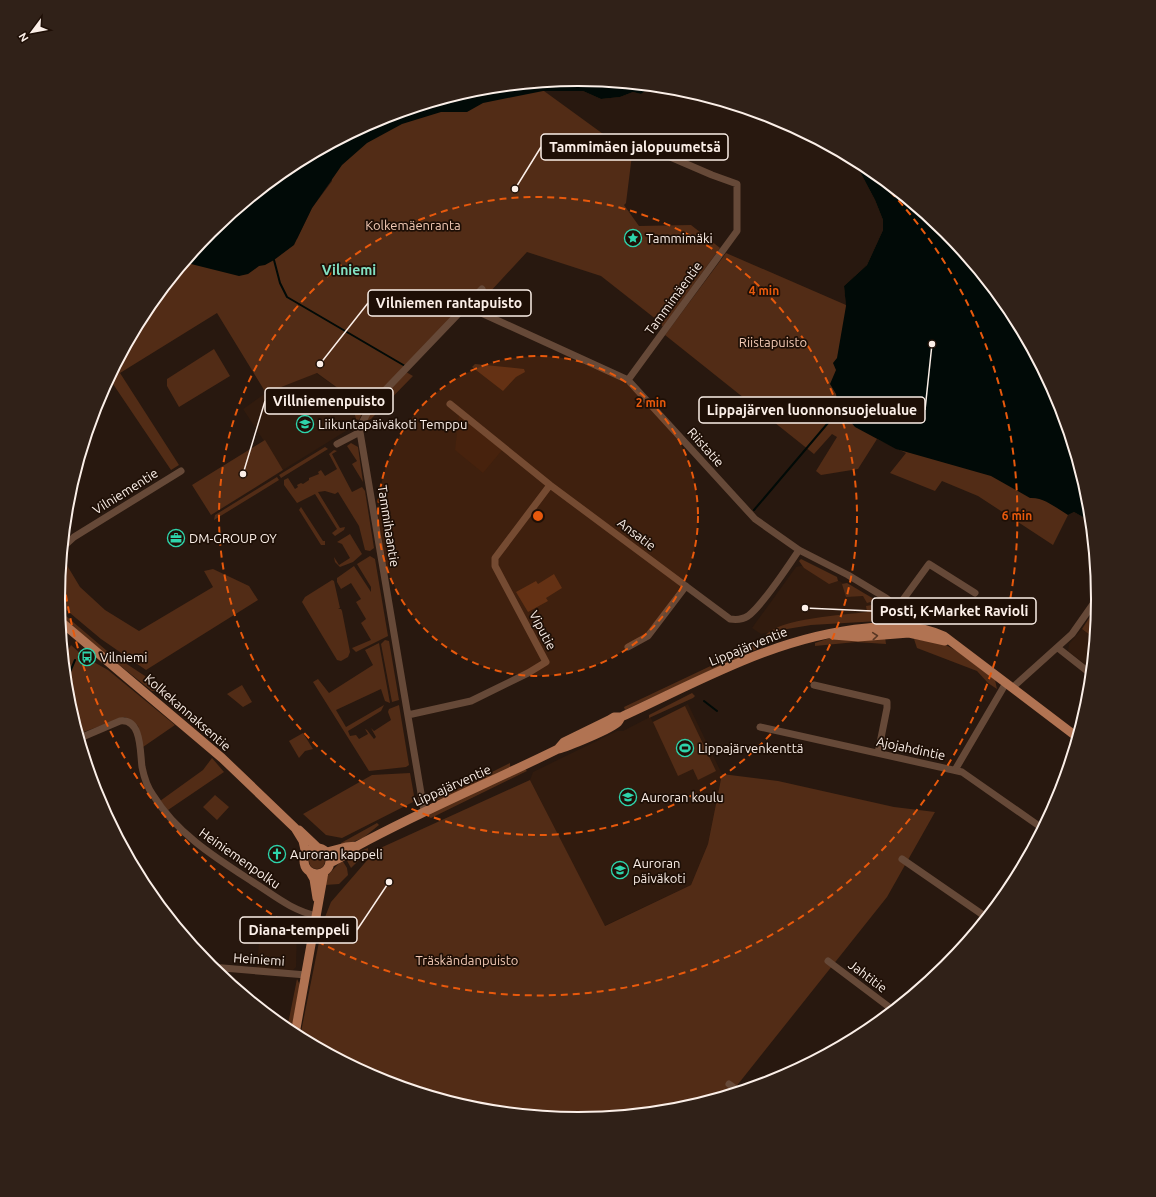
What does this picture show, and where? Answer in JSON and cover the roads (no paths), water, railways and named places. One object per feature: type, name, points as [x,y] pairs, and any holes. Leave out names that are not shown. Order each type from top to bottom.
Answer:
[{"type":"main road","name":"Kolkekannaksentie","points":[[66,626],[222,758],[295,828],[303,841],[306,854]]},
{"type":"main road","name":"Lippajärventie","points":[[330,863],[357,846],[424,811],[466,794],[558,749],[564,742],[614,717],[621,717],[763,651],[821,635],[858,637],[897,629],[952,642],[1073,734]]},
{"type":"main road","name":"Kolkekannaksentie","points":[[295,828],[304,833],[318,848]]},
{"type":"main road","name":"Lippajärventie","points":[[327,852],[357,846]]},
{"type":"main road","points":[[296,1027],[318,901],[314,879],[305,864],[306,854],[310,850],[318,848],[327,852],[330,863],[324,872],[322,893],[318,901]]},
{"type":"main road","points":[[310,872],[316,874],[324,872]]},
{"type":"street","name":"Tammimäentie","points":[[628,380],[736,231],[737,184],[712,175],[640,144]]},
{"type":"street","points":[[337,444],[360,432],[362,423],[372,404],[482,289]]},
{"type":"street","name":"Riistatie","points":[[466,306],[628,380],[755,519],[799,550],[848,575],[895,605]]},
{"type":"street","name":"Ansatie","points":[[450,404],[550,484],[730,619],[739,620],[748,616],[759,606],[799,550]]},
{"type":"street","name":"Tammihaantie","points":[[360,432],[424,811]]},
{"type":"street","name":"Vilniementie","points":[[68,542],[74,537],[181,471]]},
{"type":"street","name":"Viputie","points":[[408,715],[470,701],[528,673],[546,662],[495,566],[495,558],[550,484]]},
{"type":"street","points":[[897,629],[895,605],[902,601],[928,564],[975,593]]},
{"type":"street","points":[[628,647],[648,636],[686,586]]},
{"type":"street","points":[[955,770],[1009,685],[1058,648],[1079,627],[1091,609]]},
{"type":"street","points":[[1058,648],[1086,671]]},
{"type":"street","points":[[814,685],[887,702],[878,753]]},
{"type":"street","name":"Heiniemenpolku","points":[[84,736],[120,721],[124,720],[132,724],[138,736],[142,768],[152,794],[184,832],[199,846],[298,912],[316,916]]},
{"type":"street","name":"Ajojahdintie","points":[[760,727],[955,770],[967,775],[1038,825]]},
{"type":"street","points":[[902,859],[982,914]]},
{"type":"street","name":"Jahtitie","points":[[828,961],[888,1006]]},
{"type":"street","name":"Heiniemi","points":[[223,968],[306,975]]},
{"type":"street","points":[[729,1084],[734,1087]]},
{"type":"waterway","points":[[274,260],[280,283],[287,297],[405,366]]},
{"type":"waterway","points":[[754,510],[839,410],[845,407]]},
{"type":"waterway","points":[[70,672],[75,660]]},
{"type":"waterway","points":[[704,701],[717,711]]},
{"type":"place","name":"Tammimäen jalopuumetsä","points":[[515,189]]},
{"type":"place","name":"Tammimäki","points":[[633,238]]},
{"type":"place","name":"Lippajärven luonnonsuojelualue","points":[[932,344]]},
{"type":"place","name":"Vilniemen rantapuisto","points":[[320,364]]},
{"type":"place","name":"Liikuntapäiväkoti Temppu","points":[[305,424]]},
{"type":"place","name":"Villniemenpuisto","points":[[243,474]]},
{"type":"place","name":"DM-GROUP OY","points":[[176,538]]},
{"type":"place","name":"Posti, K-Market Ravioli","points":[[805,608]]},
{"type":"place","name":"Vilniemi","points":[[87,657]]},
{"type":"place","name":"Lippajärvenkenttä","points":[[685,748]]},
{"type":"place","name":"Auroran koulu","points":[[628,797]]},
{"type":"place","name":"Auroran kappeli","points":[[277,854]]},
{"type":"place","name":"Auroran päiväkoti","points":[[620,870]]},
{"type":"place","name":"Diana-temppeli","points":[[389,882]]},
{"type":"district","name":"Vilniemi","points":[[349,270]]},
{"type":"park label","name":"Kolkemäenranta","points":[[413,225]]},
{"type":"park label","name":"Riistapuisto","points":[[773,342]]},
{"type":"park label","name":"Träskändanpuisto","points":[[467,960]]}]
